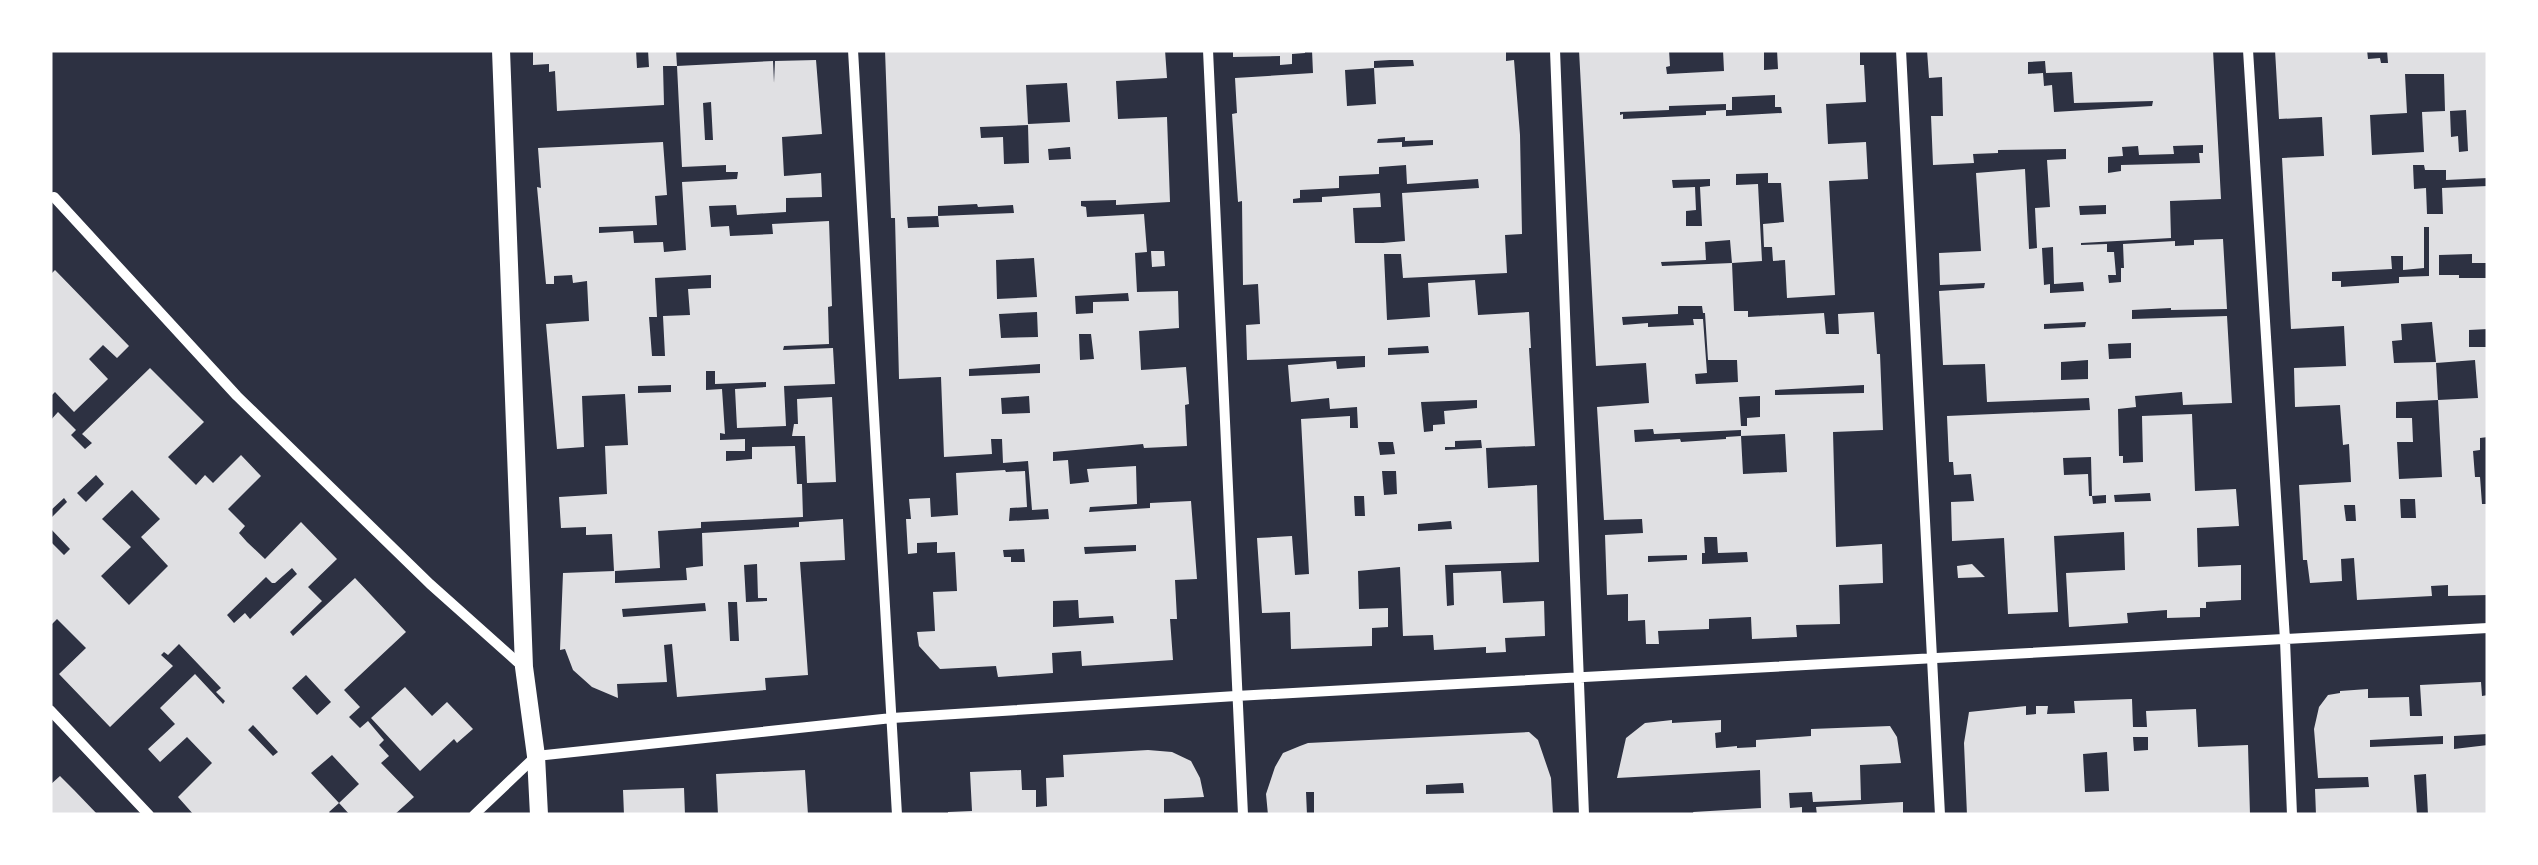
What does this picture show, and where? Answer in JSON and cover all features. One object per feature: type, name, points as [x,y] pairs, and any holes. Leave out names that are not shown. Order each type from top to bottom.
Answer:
[{"type":"street","points":[[501,50],[524,668],[536,756],[539,815]]},
{"type":"street","points":[[853,50],[896,815]]},
{"type":"street","points":[[1208,50],[1243,815]]},
{"type":"street","points":[[1555,50],[1584,815]]},
{"type":"street","points":[[1900,50],[1940,815]]},
{"type":"street","points":[[2248,50],[2285,640],[2292,815]]},
{"type":"street","points":[[54,197],[237,396],[430,584],[524,668]]},
{"type":"street","points":[[474,815],[536,756],[892,718],[1578,676],[2488,628]]},
{"type":"street","points":[[50,710],[149,815]]},
{"type":"building","points":[[636,50],[637,68],[649,67],[648,50],[676,50],[677,66],[663,66],[664,105],[557,111],[555,71],[549,72],[549,64],[533,65],[533,52]]},
{"type":"building","points":[[885,50],[1165,50],[1167,78],[1116,81],[1118,119],[1167,117],[1170,202],[1116,205],[1116,200],[1081,201],[1081,206],[1086,207],[1087,217],[1144,214],[1147,252],[1135,253],[1137,292],[1178,291],[1179,328],[1139,331],[1141,370],[1186,367],[1187,446],[1144,448],[1143,444],[1053,452],[1053,461],[1068,460],[1070,484],[1089,482],[1087,469],[1136,466],[1137,504],[1090,507],[1089,512],[1191,501],[1197,579],[1175,580],[1177,619],[1170,619],[1173,660],[1082,666],[1081,651],[1052,653],[1053,673],[998,677],[996,666],[940,669],[919,646],[917,632],[935,631],[933,592],[957,591],[955,552],[937,553],[937,542],[917,543],[917,553],[908,554],[909,499],[930,498],[931,517],[958,515],[956,473],[1025,471],[1027,507],[1010,508],[1009,521],[1049,519],[1048,509],[1032,510],[1028,461],[1003,463],[1002,439],[991,439],[992,454],[944,457],[941,377],[899,379],[895,218],[891,218]],"holes":[[[1067,83],[1070,122],[1028,124],[1026,85]],[[1028,125],[1029,163],[1004,164],[1003,137],[981,138],[980,127]],[[1070,147],[1071,159],[1049,160],[1048,149]],[[1013,205],[1014,213],[938,216],[938,206]],[[938,216],[939,227],[908,228],[907,217]],[[1034,258],[1037,297],[997,299],[996,260]],[[1128,293],[1129,301],[1093,302],[1093,313],[1076,314],[1075,296]],[[1037,312],[1038,337],[1001,338],[999,314]],[[1079,334],[1091,334],[1094,359],[1080,360]],[[1040,364],[1040,373],[969,376],[969,369]],[[1029,396],[1030,413],[1002,414],[1001,398]],[[1136,545],[1136,551],[1085,554],[1084,547]],[[1024,549],[1025,562],[1011,562],[1011,557],[1004,557],[1003,550]],[[1078,600],[1079,618],[1113,616],[1114,623],[1053,627],[1053,601]]]},
{"type":"building","points":[[1233,50],[1305,53],[1292,54],[1292,64],[1280,65],[1280,56],[1233,57]]},
{"type":"building","points":[[1312,50],[1506,50],[1506,61],[1514,60],[1522,234],[1505,235],[1507,273],[1403,278],[1401,254],[1384,254],[1387,320],[1430,317],[1428,283],[1475,280],[1478,315],[1529,312],[1535,446],[1486,448],[1488,488],[1537,485],[1539,562],[1445,565],[1447,606],[1454,605],[1453,573],[1501,571],[1503,603],[1544,601],[1545,636],[1505,638],[1506,652],[1486,653],[1486,647],[1434,650],[1433,635],[1403,636],[1400,567],[1358,571],[1359,609],[1388,608],[1388,627],[1372,628],[1372,646],[1291,649],[1290,612],[1262,613],[1257,538],[1292,536],[1295,575],[1309,574],[1301,419],[1350,416],[1350,428],[1358,428],[1357,407],[1330,409],[1329,398],[1291,402],[1288,365],[1336,361],[1337,369],[1365,367],[1365,356],[1247,360],[1246,325],[1260,324],[1258,284],[1243,285],[1242,201],[1238,202],[1232,114],[1237,113],[1235,78],[1313,73]],"holes":[[[1413,60],[1414,66],[1374,68],[1374,61]],[[1374,68],[1376,104],[1347,106],[1345,70]],[[1405,137],[1405,141],[1433,140],[1433,145],[1402,147],[1402,142],[1377,143],[1378,139]],[[1406,165],[1407,184],[1478,179],[1479,188],[1402,193],[1405,241],[1383,243],[1355,243],[1353,208],[1381,207],[1380,193],[1293,203],[1293,199],[1300,198],[1300,190],[1339,188],[1339,176],[1379,174],[1379,167]],[[1428,346],[1429,353],[1388,355],[1388,348]],[[1477,400],[1477,408],[1444,411],[1445,424],[1433,425],[1433,431],[1424,432],[1421,402]],[[1481,440],[1482,448],[1445,447],[1455,447],[1455,441]],[[1378,442],[1393,442],[1395,454],[1380,455]],[[1382,471],[1396,471],[1397,494],[1384,495]],[[1354,496],[1364,496],[1365,516],[1355,516]],[[1451,521],[1452,529],[1418,531],[1418,524]]]},
{"type":"building","points":[[1579,50],[1669,50],[1667,74],[1724,71],[1723,50],[1764,50],[1764,70],[1778,69],[1777,50],[1860,50],[1866,102],[1826,104],[1828,144],[1866,142],[1868,179],[1829,181],[1835,295],[1787,298],[1785,260],[1773,261],[1772,247],[1764,247],[1763,224],[1784,222],[1781,183],[1768,183],[1768,173],[1736,174],[1736,185],[1758,184],[1762,261],[1732,263],[1734,311],[1748,311],[1748,317],[1824,313],[1826,334],[1839,334],[1838,314],[1874,312],[1883,430],[1833,432],[1836,547],[1882,544],[1883,583],[1839,585],[1840,624],[1796,625],[1797,637],[1752,639],[1751,617],[1709,619],[1709,629],[1658,631],[1659,644],[1646,644],[1645,620],[1628,621],[1628,594],[1607,595],[1605,535],[1643,533],[1642,519],[1604,520],[1597,407],[1649,403],[1646,363],[1596,366]],"holes":[[[1775,95],[1775,107],[1781,107],[1782,113],[1726,116],[1726,110],[1732,110],[1732,97]],[[1726,104],[1726,110],[1706,111],[1706,115],[1623,119],[1620,115],[1669,110],[1669,106]],[[1710,179],[1710,186],[1700,187],[1702,226],[1686,226],[1686,211],[1696,210],[1695,187],[1673,188],[1672,180]],[[1730,240],[1732,263],[1662,266],[1661,262],[1706,260],[1705,242]],[[1678,306],[1702,306],[1708,360],[1737,360],[1738,382],[1696,384],[1695,374],[1707,373],[1703,319],[1693,319],[1694,325],[1623,325],[1622,317],[1678,314]],[[1864,385],[1864,393],[1775,395],[1775,390]],[[1760,396],[1760,417],[1747,418],[1747,426],[1741,426],[1739,397]],[[1653,429],[1654,434],[1741,430],[1741,436],[1635,442],[1634,430]],[[1785,434],[1787,472],[1743,474],[1741,436]],[[1704,537],[1717,537],[1718,553],[1747,552],[1748,562],[1702,564]],[[1687,555],[1687,560],[1648,562],[1648,556]]]},
{"type":"building","points":[[1927,50],[2213,50],[2221,199],[2170,201],[2171,238],[2081,245],[2107,244],[2107,252],[2114,252],[2116,275],[2108,275],[2109,283],[2121,282],[2123,244],[2175,241],[2175,246],[2194,245],[2194,240],[2223,239],[2227,309],[2132,310],[2132,319],[2227,316],[2232,403],[2183,405],[2182,392],[2135,396],[2136,407],[2118,409],[2119,456],[2123,456],[2123,463],[2143,462],[2142,416],[2192,414],[2195,491],[2236,489],[2239,526],[2197,528],[2198,567],[2241,565],[2241,600],[2206,602],[2206,608],[2200,608],[2200,617],[2167,618],[2167,610],[2127,613],[2128,623],[2069,627],[2066,573],[2125,570],[2124,532],[2054,536],[2058,612],[2008,614],[2004,538],[1952,541],[1951,502],[1974,501],[1971,474],[1954,475],[1953,462],[1949,462],[1947,416],[2090,410],[2089,398],[1987,402],[1985,364],[1943,365],[1939,291],[1984,288],[1985,283],[1940,285],[1939,253],[1981,251],[1976,173],[2025,169],[2029,249],[2037,248],[2035,208],[2050,207],[2047,160],[2066,159],[2066,149],[1998,150],[1973,154],[1974,163],[1933,165],[1931,116],[1943,116],[1942,77],[1929,78]],"holes":[[[2045,61],[2046,73],[2072,72],[2074,103],[2153,101],[2152,106],[2054,112],[2052,85],[2044,86],[2043,73],[2028,74],[2028,62]],[[2203,145],[2200,163],[2121,165],[2121,171],[2108,173],[2108,157],[2123,156],[2122,147],[2138,146],[2139,155],[2174,154],[2173,146]],[[2106,205],[2106,214],[2080,215],[2079,206]],[[2053,247],[2054,284],[2083,282],[2084,291],[2050,293],[2050,284],[2044,285],[2042,248]],[[2086,322],[2085,327],[2044,329],[2044,324]],[[2131,343],[2131,358],[2109,359],[2108,344]],[[2088,360],[2088,379],[2061,380],[2061,362]],[[2091,457],[2089,496],[2088,474],[2064,475],[2063,458]],[[2150,493],[2151,501],[2115,502],[2114,495]],[[2106,495],[2106,503],[2093,504],[2092,496]]]},
{"type":"building","points":[[2275,50],[2367,50],[2368,59],[2380,58],[2381,63],[2388,63],[2387,50],[2488,50],[2488,178],[2446,180],[2446,170],[2425,170],[2424,165],[2413,165],[2414,189],[2426,188],[2427,214],[2443,214],[2442,188],[2488,186],[2488,263],[2472,263],[2472,254],[2439,255],[2439,275],[2488,278],[2488,329],[2469,330],[2469,347],[2488,347],[2488,437],[2480,438],[2480,450],[2473,451],[2482,504],[2487,504],[2488,595],[2448,596],[2448,585],[2431,586],[2432,596],[2357,600],[2354,558],[2341,559],[2342,581],[2310,583],[2307,560],[2303,560],[2299,485],[2351,482],[2349,444],[2343,445],[2340,405],[2295,407],[2294,368],[2346,366],[2344,326],[2291,329],[2282,158],[2324,156],[2322,117],[2279,119]],"holes":[[[2405,74],[2444,74],[2445,111],[2422,112],[2424,152],[2372,155],[2370,115],[2407,113]],[[2466,110],[2468,151],[2459,152],[2458,136],[2451,137],[2450,111]],[[2424,227],[2429,227],[2429,276],[2399,277],[2399,283],[2341,287],[2341,281],[2332,281],[2332,272],[2392,269],[2391,256],[2403,256],[2403,270],[2424,268]],[[2432,322],[2436,362],[2394,363],[2392,341],[2402,340],[2401,324]],[[2475,360],[2478,398],[2438,400],[2436,363]],[[2438,400],[2442,477],[2399,479],[2397,442],[2413,442],[2412,418],[2396,418],[2396,402]],[[2400,499],[2415,499],[2416,518],[2401,518]],[[2344,505],[2355,505],[2356,521],[2346,521]]]},
{"type":"building","points":[[816,60],[822,134],[782,137],[784,176],[821,173],[822,197],[786,198],[786,212],[737,215],[736,205],[709,206],[711,227],[729,226],[730,236],[773,234],[772,224],[829,221],[829,344],[784,346],[783,350],[833,348],[835,384],[784,386],[786,426],[737,428],[735,389],[766,387],[766,382],[715,384],[715,371],[706,371],[706,390],[722,389],[725,434],[720,433],[720,440],[745,439],[745,451],[726,451],[726,461],[752,459],[752,447],[795,446],[803,517],[701,522],[701,528],[658,531],[660,568],[615,571],[615,583],[687,580],[686,568],[703,566],[702,533],[799,527],[799,522],[843,519],[845,560],[800,562],[808,675],[765,678],[766,690],[677,697],[672,644],[664,645],[667,682],[617,684],[618,698],[592,687],[573,670],[565,649],[560,650],[563,573],[614,571],[612,534],[586,535],[586,527],[561,528],[559,497],[607,494],[605,446],[628,445],[625,394],[582,396],[584,447],[557,449],[546,324],[589,321],[587,281],[573,283],[572,275],[554,276],[554,284],[546,284],[537,187],[541,188],[538,148],[663,142],[667,195],[655,196],[657,225],[599,227],[599,233],[633,231],[634,243],[663,242],[664,252],[686,250],[682,182],[737,179],[738,172],[726,172],[726,165],[682,167],[677,66],[773,61],[774,83],[775,61]],"holes":[[[711,102],[713,140],[705,140],[703,103]],[[711,275],[711,288],[688,289],[690,315],[663,316],[665,356],[652,356],[649,317],[657,317],[655,278]],[[671,385],[671,392],[638,393],[638,386]],[[757,564],[758,598],[767,601],[746,602],[744,565]],[[728,602],[737,602],[739,641],[730,641]],[[705,603],[706,611],[623,617],[622,609]]]},
{"type":"building","points":[[1151,251],[1164,251],[1165,266],[1152,267]]},
{"type":"building","points":[[55,270],[129,346],[117,358],[103,345],[89,359],[108,379],[74,412],[55,392],[50,397],[50,275]]},
{"type":"building","points":[[150,368],[204,422],[168,457],[196,485],[205,475],[213,483],[241,455],[261,476],[228,509],[245,526],[239,533],[247,542],[265,559],[301,522],[337,559],[308,587],[322,601],[290,632],[293,636],[355,578],[406,632],[344,690],[360,707],[349,717],[360,728],[368,721],[384,740],[379,745],[389,756],[381,763],[414,797],[394,815],[350,815],[339,803],[329,812],[331,815],[194,815],[178,797],[212,763],[187,737],[160,762],[148,749],[175,724],[160,708],[195,674],[223,704],[225,701],[216,692],[221,688],[179,644],[168,655],[161,655],[173,666],[110,727],[59,674],[86,648],[57,619],[50,626],[50,541],[64,555],[70,549],[50,528],[50,519],[67,502],[64,498],[50,511],[50,421],[58,412],[76,430],[71,435],[85,449],[92,443],[82,434]],"holes":[[[96,475],[104,484],[86,502],[77,493]],[[132,490],[160,519],[141,537],[168,566],[129,605],[101,576],[131,547],[102,519]],[[292,568],[297,574],[250,619],[245,613],[234,623],[227,615],[266,577],[275,583]],[[306,675],[331,702],[317,715],[292,688]],[[253,725],[278,752],[273,756],[248,730]],[[332,755],[359,784],[339,803],[311,773]]]},
{"type":"building","points":[[832,397],[836,482],[807,483],[805,436],[792,436],[794,424],[798,424],[797,399]]},
{"type":"building","points":[[1972,564],[1985,577],[1958,578],[1957,566]]},
{"type":"building","points":[[2481,682],[2482,696],[2488,695],[2488,734],[2454,736],[2454,749],[2488,745],[2488,815],[2428,815],[2426,774],[2414,775],[2417,815],[2316,815],[2315,789],[2369,787],[2368,777],[2318,778],[2314,729],[2319,707],[2328,695],[2368,689],[2368,698],[2409,697],[2410,716],[2422,716],[2420,685]],"holes":[[[2443,736],[2443,744],[2370,747],[2370,740]]]},
{"type":"building","points":[[405,687],[432,716],[447,702],[473,729],[457,743],[454,739],[420,771],[371,718]]},
{"type":"building","points":[[2132,699],[2133,727],[2147,727],[2146,711],[2196,709],[2198,747],[2248,745],[2250,815],[1967,815],[1964,743],[1969,712],[2026,706],[2026,715],[2036,714],[2036,706],[2048,706],[2047,714],[2075,713],[2074,701]],"holes":[[[2133,737],[2148,737],[2148,750],[2134,751]],[[2107,752],[2109,791],[2085,792],[2083,754]]]},
{"type":"building","points":[[1721,720],[1721,732],[1715,733],[1716,748],[1756,747],[1756,740],[1811,736],[1811,729],[1890,726],[1897,737],[1901,763],[1860,765],[1861,800],[1813,802],[1812,792],[1789,793],[1790,808],[1802,807],[1802,815],[1694,815],[1693,812],[1761,808],[1760,770],[1617,778],[1626,738],[1645,723]]},
{"type":"building","points":[[1529,732],[1538,740],[1551,778],[1553,815],[1314,815],[1314,792],[1306,792],[1307,815],[1268,815],[1266,794],[1275,767],[1283,753],[1308,743]],"holes":[[[1463,783],[1464,793],[1426,794],[1426,785]]]},
{"type":"building","points":[[1172,752],[1191,761],[1204,797],[1164,799],[1164,815],[948,815],[972,811],[970,772],[1021,770],[1022,790],[1036,790],[1036,807],[1047,806],[1046,778],[1064,777],[1063,755]]},
{"type":"building","points":[[805,770],[808,815],[718,815],[716,774]]},
{"type":"building","points":[[60,776],[98,815],[50,815],[50,785]]},
{"type":"building","points":[[684,788],[685,815],[624,815],[623,790]]},
{"type":"building","points":[[1903,802],[1903,815],[1817,815],[1816,807]]}]
